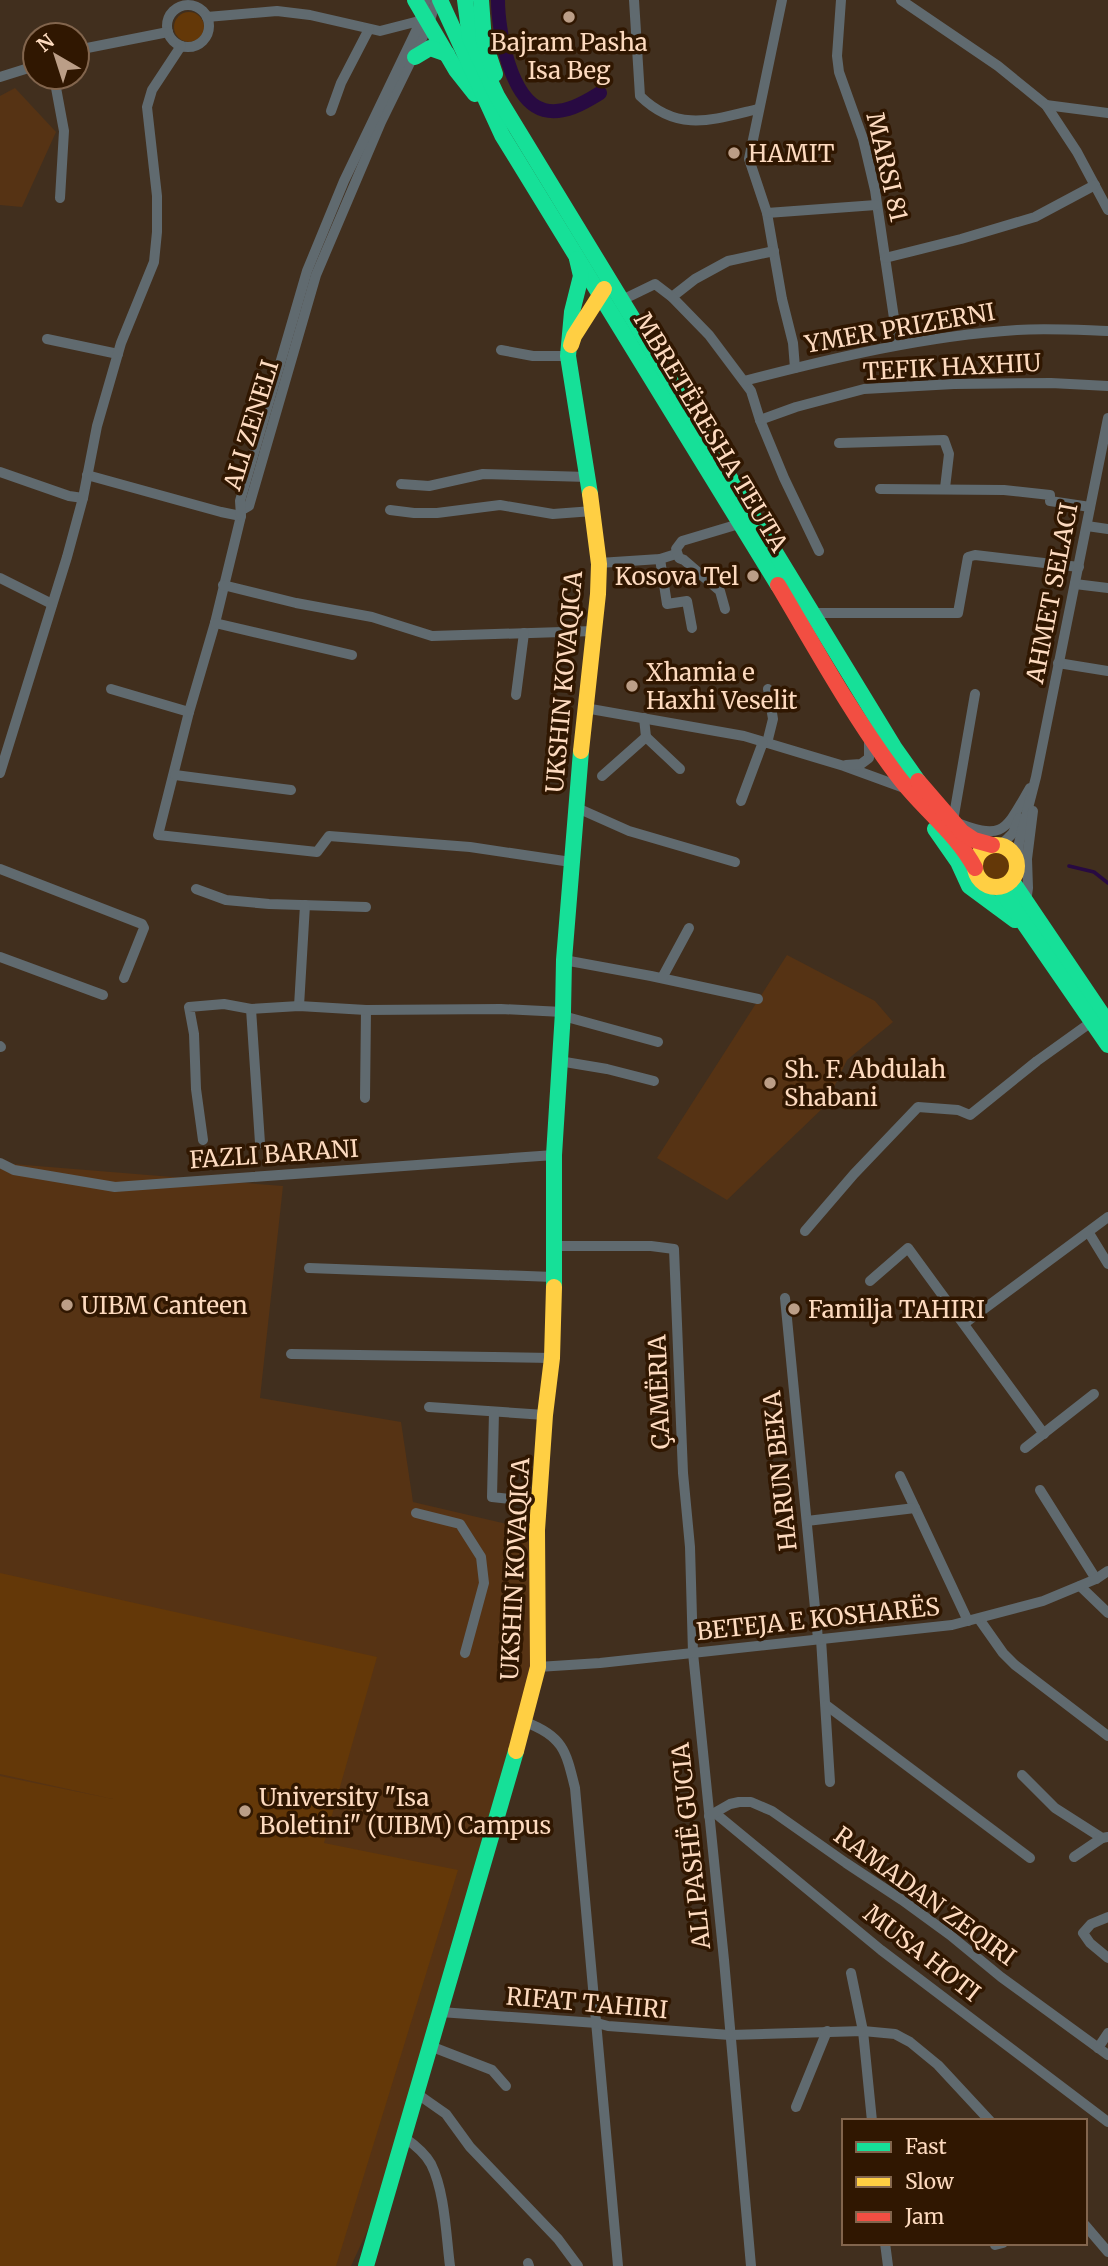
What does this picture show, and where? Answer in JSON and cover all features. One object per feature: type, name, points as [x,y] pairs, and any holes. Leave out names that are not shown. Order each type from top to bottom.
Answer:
[{"type":"main road","name":"MBRETËRESHA TEUTA","points":[[438,0],[449,17],[489,113],[577,258],[605,288],[622,300],[815,613],[894,747],[916,778],[962,832],[974,839],[996,845]]},
{"type":"main road","name":"MBRETËRESHA TEUTA","points":[[465,0],[464,15],[471,46],[605,288],[627,335],[868,734],[908,790],[964,847],[975,868]]},
{"type":"main road","points":[[481,0],[484,41],[501,93],[520,131]]},
{"type":"main road","points":[[422,12],[456,70],[489,113]]},
{"type":"main road","points":[[415,57],[430,48],[447,54]]},
{"type":"main road","name":"UKSHIN KOVAQICA","points":[[365,2264],[405,2138],[525,1722],[538,1667],[539,1503],[552,1358],[554,1154],[564,960],[575,807],[599,563],[568,356],[572,312],[581,276],[577,258]]},
{"type":"main road","name":"UKSHIN KOVAQICA","points":[[571,382],[571,344],[605,288]]},
{"type":"main road","points":[[580,328],[592,322],[601,322],[611,324],[627,335]]},
{"type":"main road","points":[[908,790],[958,862],[969,886],[1023,925],[1101,1020]]},
{"type":"main road","points":[[996,845],[1011,850],[1018,865],[1005,884],[992,887],[980,881],[975,868],[977,856],[986,847],[996,845]]},
{"type":"main road","points":[[1005,884],[1023,925]]},
{"type":"main road","points":[[1005,884],[1026,902],[1101,1020],[1108,1045]]},
{"type":"street","name":"ALI ZENELI","points":[[242,513],[240,501],[307,271],[344,181],[407,52],[422,12],[438,0]]},
{"type":"street","points":[[634,0],[640,96],[650,106],[677,120],[689,122],[758,109]]},
{"type":"street","points":[[782,0],[749,159],[767,213],[782,299],[793,343],[795,368]]},
{"type":"street","name":"MARSI 81","points":[[841,0],[837,56],[839,72],[863,139],[876,190],[876,205],[898,345]]},
{"type":"street","points":[[901,0],[998,66],[1046,105],[1077,152],[1108,210]]},
{"type":"street","points":[[181,3],[199,8],[207,17],[209,31],[201,43],[195,46],[181,46],[168,33],[169,20],[181,3]]},
{"type":"street","points":[[207,17],[277,11],[310,15],[380,31],[422,12]]},
{"type":"street","name":"ALI ZENELI","points":[[242,513],[249,506],[316,275],[381,122],[415,57],[422,12]]},
{"type":"street","points":[[331,111],[341,83],[369,29]]},
{"type":"street","points":[[91,47],[168,33]]},
{"type":"street","points":[[0,773],[83,498],[97,426],[118,354],[155,262],[158,232],[157,195],[147,107],[152,90],[181,46]]},
{"type":"street","points":[[0,77],[21,70]]},
{"type":"street","points":[[57,91],[64,131],[60,198]]},
{"type":"street","points":[[1046,105],[1108,113]]},
{"type":"street","points":[[885,258],[1035,217],[1096,185]]},
{"type":"street","points":[[767,213],[876,205]]},
{"type":"street","points":[[671,297],[695,279],[728,261],[774,251]]},
{"type":"street","points":[[622,300],[655,284],[709,335],[751,391],[784,478],[819,551]]},
{"type":"street","name":"YMER PRIZERNI","points":[[744,381],[898,345],[1019,330],[1108,331]]},
{"type":"street","points":[[47,339],[118,354]]},
{"type":"street","points":[[502,350],[533,356],[568,356]]},
{"type":"street","name":"TEFIK HAXHIU","points":[[760,420],[796,407],[864,389],[954,384],[1051,383],[1108,386]]},
{"type":"street","name":"AHMET SELACI","points":[[1018,865],[1019,843],[1036,776],[1090,507],[1103,473],[1108,418]]},
{"type":"street","points":[[839,443],[944,440],[949,454],[945,488]]},
{"type":"street","points":[[0,472],[69,496],[83,498]]},
{"type":"street","points":[[401,484],[429,486],[483,474],[588,477]]},
{"type":"street","points":[[87,475],[242,513],[158,835],[317,852],[331,836],[470,847],[571,862]]},
{"type":"street","points":[[880,489],[1004,490],[1050,495],[1050,501],[1090,507]]},
{"type":"street","points":[[390,510],[437,513],[500,505],[553,514],[593,511]]},
{"type":"street","points":[[676,554],[677,546],[682,541],[739,524]]},
{"type":"street","points":[[1087,526],[1108,529]]},
{"type":"street","points":[[599,563],[660,559],[676,554]]},
{"type":"street","points":[[676,554],[720,591],[725,609]]},
{"type":"street","points":[[815,613],[958,613],[968,557],[975,555],[1079,567]]},
{"type":"street","points":[[660,559],[667,604],[687,601],[692,628]]},
{"type":"street","points":[[0,578],[52,604]]},
{"type":"street","points":[[1075,584],[1108,588]]},
{"type":"street","points":[[223,585],[296,603],[372,617],[432,636],[593,631]]},
{"type":"street","points":[[215,623],[352,655]]},
{"type":"street","points":[[516,695],[524,633]]},
{"type":"street","points":[[1058,663],[1108,671]]},
{"type":"street","points":[[111,689],[188,712]]},
{"type":"street","points":[[741,801],[773,719],[768,689]]},
{"type":"street","points":[[975,694],[953,821],[977,831],[990,832],[1009,824],[1036,776]]},
{"type":"street","points":[[585,708],[744,736],[844,766],[908,790]]},
{"type":"street","points":[[644,718],[646,737],[680,769]]},
{"type":"street","points":[[844,766],[861,764],[869,758],[868,734]]},
{"type":"street","points":[[602,776],[646,737]]},
{"type":"street","points":[[175,775],[291,790]]},
{"type":"street","points":[[1026,902],[1028,845],[1036,776]]},
{"type":"street","name":"AHMET SELACI","points":[[996,845],[1013,833],[1036,776]]},
{"type":"street","points":[[575,807],[629,831],[735,862]]},
{"type":"street","points":[[0,869],[142,924],[144,928],[135,956],[124,978]]},
{"type":"street","points":[[196,888],[226,900],[366,906]]},
{"type":"street","points":[[299,1006],[305,905]]},
{"type":"street","points":[[662,978],[689,928]]},
{"type":"street","points":[[0,957],[103,995]]},
{"type":"street","points":[[564,960],[758,999]]},
{"type":"street","points":[[203,1140],[196,1089],[194,1034],[189,1007],[224,1004],[251,1009],[299,1006],[366,1010],[501,1009],[563,1014],[658,1042]]},
{"type":"street","points":[[251,1009],[260,1143]]},
{"type":"street","points":[[365,1098],[366,1010]]},
{"type":"street","points":[[805,1231],[918,1107],[958,1110],[970,1115],[1037,1061],[1101,1020]]},
{"type":"street","points":[[559,1060],[654,1081]]},
{"type":"street","name":"FAZLI BARANI","points":[[0,1163],[14,1170],[115,1187],[554,1154]]},
{"type":"street","points":[[965,1324],[1108,1217]]},
{"type":"street","points":[[1089,1233],[1108,1264]]},
{"type":"street","name":"ÇAMËRIA","points":[[555,1246],[650,1246],[674,1249],[693,1653]]},
{"type":"street","points":[[870,1281],[908,1248],[1044,1434]]},
{"type":"street","points":[[309,1268],[553,1277]]},
{"type":"street","name":"HARUN BEKA","points":[[785,1298],[820,1639],[830,1782]]},
{"type":"street","points":[[291,1354],[552,1358]]},
{"type":"street","points":[[1025,1448],[1094,1394]]},
{"type":"street","points":[[429,1407],[545,1415]]},
{"type":"street","points":[[494,1412],[492,1497],[539,1503]]},
{"type":"street","points":[[900,1476],[974,1620],[1015,1665],[1108,1736]]},
{"type":"street","points":[[1040,1490],[1096,1578]]},
{"type":"street","points":[[807,1521],[915,1508]]},
{"type":"street","points":[[416,1513],[460,1524],[481,1557],[484,1583],[464,1653]]},
{"type":"street","name":"BETEJA E KOSHARËS","points":[[538,1667],[600,1663],[953,1626],[1043,1601],[1080,1586],[1108,1570]]},
{"type":"street","points":[[1080,1586],[1108,1614]]},
{"type":"street","name":"ALI PASHË GUCIA","points":[[693,1653],[711,1815],[751,2266]]},
{"type":"street","points":[[825,1705],[1030,1858]]},
{"type":"street","points":[[525,1722],[546,1730],[558,1742],[568,1760],[575,1788],[618,2266]]},
{"type":"street","points":[[1022,1775],[1055,1808],[1105,1838],[1074,1857]]},
{"type":"street","name":"RAMADAN ZEQIRI","points":[[711,1815],[739,1802],[751,1802],[772,1811],[912,1907],[1001,1977],[1108,2055]]},
{"type":"street","name":"MUSA HOTI","points":[[711,1815],[881,1950],[1108,2122]]},
{"type":"street","points":[[1108,1917],[1091,1924],[1083,1933],[1090,1943],[1108,1958]]},
{"type":"street","points":[[851,1973],[863,2031],[872,2119]]},
{"type":"street","name":"RIFAT TAHIRI","points":[[440,2012],[730,2035],[827,2031],[895,2034],[910,2042],[938,2065],[988,2119]]},
{"type":"street","points":[[796,2107],[827,2031]]},
{"type":"street","points":[[1098,2048],[1108,2033]]},
{"type":"street","points":[[430,2046],[492,2070],[506,2086]]},
{"type":"street","points":[[416,2093],[446,2114],[470,2147],[558,2239],[578,2266]]},
{"type":"street","points":[[405,2138],[421,2150],[431,2163],[438,2182],[450,2266]]},
{"type":"street","points":[[1087,2227],[1108,2252]]},
{"type":"street","points":[[885,2245],[888,2266]]},
{"type":"shaded area","points":[[189,12],[195,13],[203,21],[203,33],[195,41],[189,42],[183,41],[175,33],[174,27],[175,21],[183,13]]},
{"type":"shaded area","points":[[15,88],[56,132],[22,207],[0,205],[0,96]]},
{"type":"shaded area","points":[[995,850],[1001,851],[1009,859],[1009,871],[1001,879],[995,880],[989,879],[981,871],[980,865],[981,859],[989,851]]},
{"type":"shaded area","name":"Sh. F. Abdulah Shabani","points":[[787,955],[875,1001],[893,1022],[847,1060],[825,1106],[727,1200],[657,1158]]},
{"type":"shaded area","name":"University \"Isa Boletini\" (UIBM) Campus","points":[[0,1163],[283,1186],[260,1398],[401,1422],[413,1502],[528,1529],[533,1666],[375,2214],[351,2266],[0,2266]]},
{"type":"shaded area","points":[[0,1573],[377,1657],[324,1843],[458,1870],[336,2266],[0,2266],[0,1776],[113,1799],[0,1774]]},
{"type":"waterway","points":[[498,0],[500,29],[508,63],[522,93],[532,104],[544,110],[559,111],[581,104],[600,93]]},
{"type":"waterway","points":[[1069,866],[1094,872],[1108,883]]},
{"type":"traffic: fast","points":[[415,0],[456,70],[475,94]]},
{"type":"traffic: fast","points":[[440,0],[502,135],[778,585]]},
{"type":"traffic: fast","points":[[465,0],[470,38],[497,96],[894,747],[918,781]]},
{"type":"traffic: fast","points":[[481,0],[484,41],[495,74]]},
{"type":"traffic: fast","points":[[415,57],[430,48],[447,54]]},
{"type":"traffic: fast","points":[[577,259],[581,276],[572,312],[568,356],[590,494]]},
{"type":"traffic: fast","points":[[554,1287],[554,1155],[564,960],[581,751]]},
{"type":"traffic: fast","points":[[935,829],[958,862],[969,886],[1015,920]]},
{"type":"traffic: fast","points":[[1012,881],[1108,1023]]},
{"type":"traffic: fast","points":[[999,887],[1108,1045]]},
{"type":"traffic: fast","points":[[366,2266],[516,1751]]},
{"type":"traffic: slow","points":[[571,345],[604,289]]},
{"type":"traffic: slow","points":[[581,751],[598,594],[599,564],[590,494]]},
{"type":"traffic: slow","points":[[996,845],[1011,851],[1017,866],[1011,881],[996,887],[981,881],[975,866],[981,851],[996,845]]},
{"type":"traffic: slow","points":[[516,1751],[538,1667],[537,1530],[552,1358],[554,1287]]},
{"type":"traffic: jam","points":[[778,585],[881,752],[907,787],[958,843],[975,868]]},
{"type":"traffic: jam","points":[[918,781],[962,832],[974,840],[992,845]]},
{"type":"place","name":"Bajram Pasha Isa Beg","points":[[569,17]]},
{"type":"place","name":"HAMIT","points":[[734,153]]},
{"type":"place","name":"Kosova Tel","points":[[753,576]]},
{"type":"place","name":"Xhamia e Haxhi Veselit","points":[[632,686]]},
{"type":"place","name":"Sh. F. Abdulah Shabani","points":[[770,1083]]},
{"type":"place","name":"UIBM Canteen","points":[[67,1305]]},
{"type":"place","name":"Familja TAHIRI","points":[[794,1309]]},
{"type":"place","name":"University \"Isa Boletini\" (UIBM) Campus","points":[[245,1811]]}]
